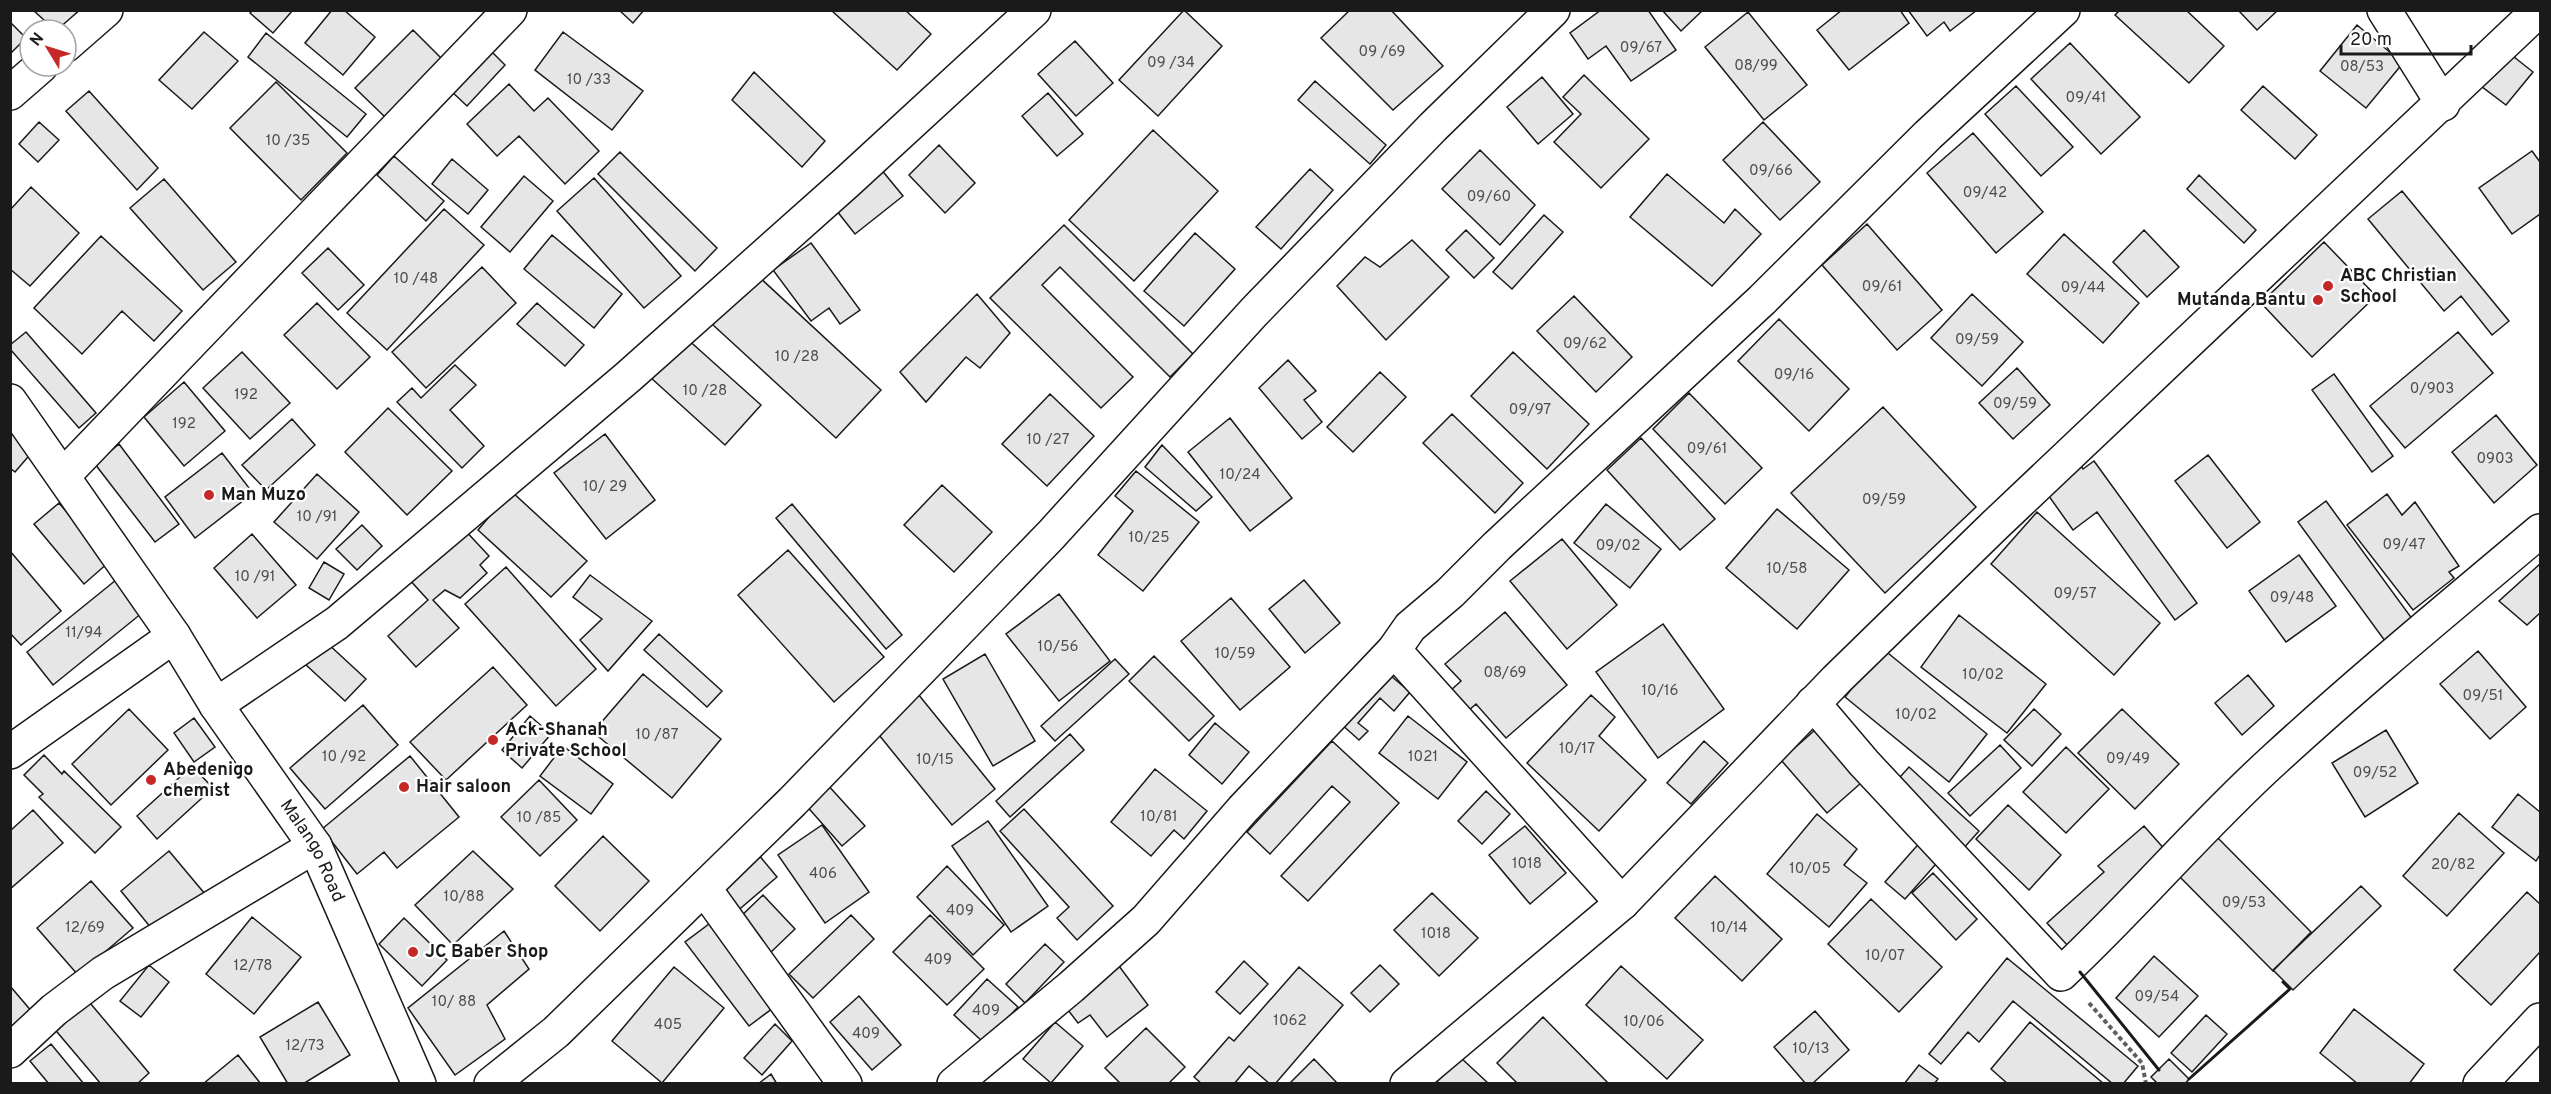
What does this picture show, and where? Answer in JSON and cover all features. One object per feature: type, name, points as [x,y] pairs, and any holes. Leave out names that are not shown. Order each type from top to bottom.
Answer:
[{"type":"street","points":[[78,34],[106,10]]},
{"type":"street","points":[[64,475],[510,10]]},
{"type":"street","points":[[216,705],[337,623],[628,377],[847,182],[1034,10]]},
{"type":"street","points":[[491,1083],[556,1032],[792,801],[1051,535],[1254,312],[1433,127],[1553,10]]},
{"type":"street","points":[[954,1083],[1071,987],[1146,920],[1243,808],[1394,650],[1410,627],[1450,593],[1497,546],[1762,300],[1929,135],[2063,10]]},
{"type":"street","points":[[2384,10],[2443,104]]},
{"type":"street","points":[[1407,1083],[1622,903],[1813,704],[2002,518],[2443,104],[2539,10]]},
{"type":"street","points":[[10,93],[27,78]]},
{"type":"street","name":"Malango Road","points":[[10,401],[64,475],[174,636],[216,705],[315,846],[419,1083]]},
{"type":"street","points":[[1813,704],[1864,763],[2061,974],[2098,940],[2178,853],[2275,759],[2541,531]]},
{"type":"street","points":[[10,752],[174,636]]},
{"type":"street","points":[[1394,650],[1622,903]]},
{"type":"street","points":[[10,1051],[54,1010],[103,973],[315,846]]},
{"type":"street","points":[[704,888],[845,1083]]},
{"type":"street","points":[[2480,1083],[2536,1038]]},
{"type":"path","points":[[2061,974],[2142,1063],[2146,1083]]},
{"type":"building","points":[[33,10],[79,10],[72,18],[42,18]]},
{"type":"building","points":[[253,10],[293,10],[273,33],[250,13]]},
{"type":"building","points":[[332,10],[344,10],[375,37],[343,75],[305,43]]},
{"type":"building","points":[[619,10],[644,10],[633,23]]},
{"type":"building","points":[[831,10],[905,10],[931,34],[897,70]]},
{"type":"building","points":[[1184,10],[1222,46],[1158,116],[1119,80]]},
{"type":"building","points":[[1350,10],[1391,10],[1443,66],[1393,110],[1321,38]]},
{"type":"building","points":[[1601,10],[1648,10],[1676,50],[1631,81],[1606,46],[1588,59],[1570,33]]},
{"type":"building","points":[[1662,10],[1703,10],[1681,31]]},
{"type":"building","points":[[1842,10],[1900,10],[1909,23],[1849,70],[1817,30]]},
{"type":"building","points":[[1908,10],[1977,10],[1950,31],[1944,22],[1927,36]]},
{"type":"building","points":[[2120,10],[2186,10],[2224,46],[2189,83],[2115,15]]},
{"type":"building","points":[[2238,10],[2278,10],[2257,30]]},
{"type":"building","points":[[1748,12],[1807,85],[1764,120],[1705,47]]},
{"type":"building","points":[[10,22],[18,30],[18,46],[10,54]]},
{"type":"building","points":[[2357,25],[2403,63],[2366,108],[2320,71]]},
{"type":"building","points":[[413,30],[442,59],[385,117],[355,88]]},
{"type":"building","points":[[204,32],[238,61],[192,109],[159,80]]},
{"type":"building","points":[[563,32],[643,91],[612,130],[535,70]]},
{"type":"building","points":[[266,33],[366,114],[347,137],[248,57]]},
{"type":"building","points":[[1075,41],[1113,83],[1076,116],[1038,74]]},
{"type":"building","points":[[2070,43],[2140,117],[2101,154],[2031,79]]},
{"type":"building","points":[[488,48],[505,65],[467,106],[449,89]]},
{"type":"building","points":[[2504,49],[2533,72],[2506,105],[2477,83]]},
{"type":"building","points":[[754,72],[825,141],[802,167],[732,100]]},
{"type":"building","points":[[1584,75],[1649,139],[1601,188],[1554,142],[1581,114],[1563,97]]},
{"type":"building","points":[[1542,77],[1573,114],[1538,144],[1507,107]]},
{"type":"building","points":[[1315,81],[1386,145],[1370,164],[1298,100]]},
{"type":"building","points":[[276,82],[347,153],[301,200],[230,128]]},
{"type":"building","points":[[509,84],[534,111],[548,98],[599,151],[565,184],[519,136],[497,156],[467,124]]},
{"type":"building","points":[[2016,86],[2073,147],[2041,176],[1985,114]]},
{"type":"building","points":[[2263,86],[2317,135],[2295,159],[2241,110]]},
{"type":"building","points":[[89,91],[158,168],[137,190],[66,111]]},
{"type":"building","points":[[1048,93],[1083,134],[1057,156],[1022,116]]},
{"type":"building","points":[[39,122],[59,140],[38,162],[19,144]]},
{"type":"building","points":[[1763,122],[1820,182],[1780,220],[1723,160]]},
{"type":"building","points":[[1153,130],[1218,191],[1134,281],[1069,220]]},
{"type":"building","points":[[1973,133],[2043,212],[1996,253],[1927,173]]},
{"type":"building","points":[[939,145],[975,183],[945,213],[909,175]]},
{"type":"building","points":[[1480,150],[1535,205],[1500,245],[1442,189]]},
{"type":"building","points":[[2532,151],[2540,162],[2540,214],[2512,234],[2479,188]]},
{"type":"building","points":[[620,152],[717,248],[695,271],[598,174]]},
{"type":"building","points":[[394,156],[444,201],[426,221],[377,175]]},
{"type":"building","points":[[452,159],[488,190],[468,214],[432,184]]},
{"type":"building","points":[[880,168],[903,196],[855,234],[833,206]]},
{"type":"building","points":[[1310,169],[1333,190],[1281,249],[1256,227]]},
{"type":"building","points":[[1667,174],[1724,223],[1735,209],[1761,234],[1712,286],[1630,217]]},
{"type":"building","points":[[2199,175],[2256,230],[2244,243],[2187,189]]},
{"type":"building","points":[[524,176],[553,201],[510,252],[481,227]]},
{"type":"building","points":[[594,178],[681,276],[644,308],[557,211]]},
{"type":"building","points":[[164,179],[236,262],[203,290],[130,208]]},
{"type":"building","points":[[31,187],[79,233],[30,286],[10,269],[10,210]]},
{"type":"building","points":[[2402,191],[2509,321],[2492,335],[2461,296],[2444,311],[2368,219]]},
{"type":"building","points":[[444,209],[484,245],[387,350],[347,313]]},
{"type":"building","points":[[1544,215],[1563,232],[1512,289],[1493,272]]},
{"type":"building","points":[[1867,224],[1942,310],[1897,350],[1822,265]]},
{"type":"building","points":[[1064,225],[1193,354],[1170,377],[1060,267],[1042,285],[1133,377],[1101,408],[990,298]]},
{"type":"building","points":[[1466,230],[1494,258],[1474,278],[1446,250]]},
{"type":"building","points":[[2144,230],[2179,267],[2147,297],[2113,262]]},
{"type":"building","points":[[1195,233],[1235,269],[1184,326],[1144,291]]},
{"type":"building","points":[[2064,234],[2139,303],[2103,343],[2027,274]]},
{"type":"building","points":[[552,235],[622,294],[594,328],[524,269]]},
{"type":"building","points":[[101,236],[182,311],[154,341],[122,311],[82,354],[34,308]]},
{"type":"building","points":[[1412,240],[1449,277],[1386,340],[1337,286],[1365,257],[1380,267]]},
{"type":"building","name":"Mutanda Bantu","points":[[2324,242],[2376,296],[2312,357],[2261,303]]},
{"type":"building","points":[[811,243],[860,310],[840,324],[829,308],[811,321],[773,270]]},
{"type":"building","points":[[328,248],[364,285],[338,310],[302,273]]},
{"type":"building","points":[[482,267],[516,303],[426,388],[392,352]]},
{"type":"building","points":[[757,275],[881,390],[836,438],[712,324]]},
{"type":"building","points":[[977,294],[1010,333],[980,368],[966,357],[926,402],[900,372]]},
{"type":"building","points":[[1972,294],[2023,342],[1982,386],[1931,338]]},
{"type":"building","points":[[1574,296],[1632,357],[1596,392],[1537,331]]},
{"type":"building","points":[[317,303],[370,357],[337,389],[284,335]]},
{"type":"building","points":[[537,303],[584,345],[565,366],[517,324]]},
{"type":"building","points":[[1779,319],[1849,389],[1809,431],[1738,361]]},
{"type":"building","points":[[26,332],[96,413],[79,428],[10,349],[10,345]]},
{"type":"building","points":[[2458,332],[2493,373],[2405,448],[2370,406]]},
{"type":"building","points":[[685,337],[761,405],[725,445],[650,377]]},
{"type":"building","points":[[242,352],[290,403],[250,439],[203,388]]},
{"type":"building","points":[[1513,352],[1589,424],[1547,469],[1471,396]]},
{"type":"building","points":[[1288,360],[1316,391],[1304,400],[1322,422],[1302,439],[1259,388]]},
{"type":"building","points":[[455,365],[476,385],[450,410],[484,446],[462,468],[397,402],[412,388],[421,398]]},
{"type":"building","points":[[2017,368],[2050,405],[2013,439],[1979,403]]},
{"type":"building","points":[[1380,372],[1406,397],[1353,452],[1327,427]]},
{"type":"building","points":[[2334,374],[2393,456],[2372,472],[2312,390]]},
{"type":"building","points":[[184,382],[225,431],[184,466],[144,417]]},
{"type":"building","points":[[1689,393],[1762,468],[1725,504],[1653,429]]},
{"type":"building","points":[[1050,394],[1094,436],[1047,486],[1002,444]]},
{"type":"building","points":[[1883,407],[1976,507],[1885,593],[1791,493]]},
{"type":"building","points":[[388,408],[452,471],[407,515],[345,452]]},
{"type":"building","points":[[1452,414],[1523,483],[1495,513],[1423,443]]},
{"type":"building","points":[[2496,415],[2537,465],[2494,503],[2452,452]]},
{"type":"building","points":[[1230,418],[1292,498],[1250,531],[1188,452]]},
{"type":"building","points":[[292,419],[315,445],[266,490],[242,465]]},
{"type":"building","points":[[10,431],[33,451],[15,472],[10,468]]},
{"type":"building","points":[[605,434],[655,500],[606,539],[554,473]]},
{"type":"building","points":[[1641,438],[1715,519],[1680,550],[1607,470]]},
{"type":"building","points":[[119,444],[179,524],[155,542],[95,464]]},
{"type":"building","points":[[1162,445],[1212,497],[1196,511],[1145,467]]},
{"type":"building","name":"Man Muzo","points":[[222,453],[253,493],[195,538],[165,497]]},
{"type":"building","points":[[2208,455],[2260,522],[2227,548],[2175,481]]},
{"type":"building","points":[[2094,461],[2197,603],[2175,620],[2097,512],[2073,530],[2046,492],[2081,466],[2083,469]]},
{"type":"building","points":[[1136,471],[1199,522],[1143,591],[1098,555],[1133,511],[1115,496]]},
{"type":"building","points":[[317,474],[359,512],[317,559],[274,522]]},
{"type":"building","points":[[942,485],[992,532],[954,572],[904,525]]},
{"type":"building","points":[[511,491],[587,561],[551,597],[478,530]]},
{"type":"building","points":[[2387,494],[2402,515],[2415,502],[2459,566],[2449,572],[2454,578],[2413,610],[2347,525]]},
{"type":"building","points":[[2326,501],[2413,620],[2385,641],[2298,522]]},
{"type":"building","points":[[59,503],[109,562],[84,584],[34,524]]},
{"type":"building","points":[[792,504],[902,635],[886,649],[776,518]]},
{"type":"building","points":[[1606,504],[1661,549],[1630,588],[1574,543]]},
{"type":"building","points":[[1777,509],[1849,570],[1797,629],[1726,568]]},
{"type":"building","points":[[2037,512],[2160,623],[2114,675],[1991,564]]},
{"type":"building","points":[[362,525],[382,546],[357,570],[336,549]]},
{"type":"building","points":[[462,527],[489,556],[480,565],[487,573],[460,598],[445,590],[433,600],[459,628],[416,667],[388,636],[428,600],[407,577]]},
{"type":"building","points":[[252,534],[296,585],[257,618],[214,568]]},
{"type":"building","points":[[1562,539],[1617,605],[1567,649],[1510,581]]},
{"type":"building","points":[[788,550],[884,657],[834,702],[738,595]]},
{"type":"building","points":[[10,551],[61,611],[21,645],[10,633]]},
{"type":"building","points":[[2299,555],[2336,606],[2286,642],[2249,591]]},
{"type":"building","points":[[324,562],[344,574],[329,600],[309,588]]},
{"type":"building","points":[[2540,564],[2540,613],[2527,625],[2499,601]]},
{"type":"building","points":[[506,567],[596,669],[556,706],[465,604]]},
{"type":"building","points":[[590,575],[652,621],[608,671],[580,640],[602,619],[573,597]]},
{"type":"building","points":[[116,580],[142,613],[53,685],[27,652]]},
{"type":"building","points":[[1304,580],[1340,623],[1305,653],[1269,609]]},
{"type":"building","points":[[1059,594],[1110,661],[1059,701],[1006,634]]},
{"type":"building","points":[[1231,598],[1290,667],[1240,710],[1181,641]]},
{"type":"building","points":[[1505,612],[1567,685],[1506,738],[1476,704],[1468,711],[1450,691],[1461,681],[1445,664]]},
{"type":"building","points":[[1959,615],[2046,684],[2007,733],[1921,667]]},
{"type":"building","points":[[1663,624],[1724,709],[1658,758],[1596,672]]},
{"type":"building","points":[[659,634],[722,691],[707,707],[644,650]]},
{"type":"building","points":[[326,642],[366,679],[345,701],[305,664]]},
{"type":"building","points":[[1883,649],[1987,734],[1949,782],[1845,697]]},
{"type":"building","points":[[2478,651],[2526,707],[2490,739],[2440,684]]},
{"type":"building","points":[[985,654],[1035,741],[993,766],[943,679]]},
{"type":"building","points":[[1154,656],[1214,716],[1189,741],[1129,681]]},
{"type":"building","points":[[1115,659],[1129,674],[1055,741],[1041,726]]},
{"type":"building","points":[[493,667],[527,705],[446,780],[410,742]]},
{"type":"building","points":[[1385,671],[1410,692],[1394,711],[1380,698],[1358,723],[1368,731],[1359,740],[1340,723]]},
{"type":"building","points":[[643,674],[721,739],[672,798],[593,732]]},
{"type":"building","points":[[2248,675],[2274,706],[2242,735],[2215,703]]},
{"type":"building","points":[[918,694],[995,789],[952,825],[875,730]]},
{"type":"building","points":[[1591,695],[1615,717],[1599,736],[1646,780],[1599,831],[1527,763]]},
{"type":"building","points":[[363,705],[398,745],[325,809],[290,768]]},
{"type":"building","points":[[129,709],[168,750],[111,805],[72,764]]},
{"type":"building","points":[[2034,709],[2061,734],[2032,766],[2004,740]]},
{"type":"building","points":[[2122,709],[2179,764],[2135,809],[2078,753]]},
{"type":"building","points":[[530,716],[551,734],[522,768],[502,750]]},
{"type":"building","points":[[1408,716],[1467,762],[1438,799],[1379,753]]},
{"type":"building","points":[[194,718],[215,747],[194,762],[174,733]]},
{"type":"building","points":[[1215,723],[1249,752],[1222,784],[1189,755]]},
{"type":"building","points":[[1815,730],[1861,783],[1827,813],[1781,760]]},
{"type":"building","points":[[2386,730],[2418,783],[2365,817],[2332,763]]},
{"type":"building","points":[[1070,734],[1084,750],[1010,817],[996,801]]},
{"type":"building","points":[[1332,741],[1399,803],[1308,901],[1281,876],[1350,802],[1332,786],[1270,854],[1247,832]]},
{"type":"building","points":[[1704,741],[1728,763],[1691,804],[1667,783]]},
{"type":"building","points":[[2000,745],[2021,768],[1970,816],[1948,793]]},
{"type":"building","points":[[563,746],[613,784],[591,814],[540,776]]},
{"type":"building","points":[[2066,747],[2109,789],[2066,833],[2023,792]]},
{"type":"building","points":[[44,755],[62,774],[64,771],[121,827],[95,853],[39,797],[43,794],[24,775]]},
{"type":"building","name":"Hair saloon","points":[[410,756],[459,817],[397,868],[384,852],[357,874],[322,829]]},
{"type":"building","points":[[192,766],[213,788],[157,839],[137,816]]},
{"type":"building","points":[[1909,767],[1979,831],[1962,850],[1892,786]]},
{"type":"building","points":[[1155,769],[1207,811],[1184,839],[1174,830],[1151,856],[1111,822]]},
{"type":"building","points":[[539,780],[577,820],[540,856],[501,817]]},
{"type":"building","points":[[826,783],[865,826],[842,846],[804,803]]},
{"type":"building","points":[[1486,791],[1510,814],[1482,844],[1458,821]]},
{"type":"building","points":[[2518,794],[2540,812],[2540,855],[2536,861],[2492,827]]},
{"type":"building","points":[[2008,805],[2061,855],[2029,890],[1976,839]]},
{"type":"building","points":[[1024,809],[1113,906],[1077,940],[1057,918],[1069,907],[1000,831]]},
{"type":"building","points":[[33,810],[63,843],[10,889],[10,831]]},
{"type":"building","points":[[2459,813],[2504,853],[2447,916],[2403,876]]},
{"type":"building","points":[[1817,814],[1857,849],[1844,865],[1867,883],[1829,927],[1767,874]]},
{"type":"building","points":[[988,821],[1048,906],[1011,932],[952,846]]},
{"type":"building","points":[[822,825],[869,892],[825,923],[778,855]]},
{"type":"building","points":[[1525,826],[1566,873],[1530,904],[1489,855]]},
{"type":"building","points":[[2144,826],[2167,852],[2068,946],[2047,923],[2104,872],[2098,866]]},
{"type":"building","points":[[2212,832],[2311,932],[2273,971],[2174,871]]},
{"type":"building","points":[[603,836],[649,881],[600,931],[555,886]]},
{"type":"building","points":[[1923,839],[1943,856],[1905,899],[1885,882]]},
{"type":"building","points":[[169,851],[205,894],[156,934],[121,891]]},
{"type":"building","points":[[473,851],[513,889],[453,945],[415,905]]},
{"type":"building","points":[[758,854],[777,877],[735,913],[716,891]]},
{"type":"building","points":[[947,866],[1004,925],[973,955],[917,897]]},
{"type":"building","points":[[1933,873],[1977,919],[1956,940],[1912,893]]},
{"type":"building","points":[[1715,876],[1782,939],[1742,981],[1675,918]]},
{"type":"building","points":[[91,881],[133,928],[78,975],[37,928]]},
{"type":"building","points":[[2361,886],[2381,906],[2293,990],[2273,970]]},
{"type":"building","points":[[2527,892],[2540,904],[2540,952],[2491,1005],[2454,970]]},
{"type":"building","points":[[1432,893],[1478,938],[1439,976],[1394,930]]},
{"type":"building","points":[[763,895],[795,929],[770,953],[738,919]]},
{"type":"building","points":[[1871,899],[1942,967],[1899,1012],[1828,944]]},
{"type":"building","points":[[851,915],[874,939],[813,998],[789,974]]},
{"type":"building","points":[[930,915],[984,969],[947,1005],[893,952]]},
{"type":"building","points":[[252,917],[301,957],[254,1014],[206,974]]},
{"type":"building","name":"JC Baber Shop","points":[[404,918],[447,960],[422,986],[379,944]]},
{"type":"building","points":[[709,924],[773,1008],[749,1026],[685,942]]},
{"type":"building","points":[[504,931],[529,969],[487,1005],[505,1039],[455,1075],[408,1008]]},
{"type":"building","points":[[1045,944],[1064,962],[1025,1003],[1006,984]]},
{"type":"building","points":[[2154,956],[2198,996],[2159,1037],[2116,998]]},
{"type":"building","points":[[2007,958],[2138,1066],[2123,1084],[2113,1084],[2013,1001],[1979,1042],[1968,1032],[1941,1064],[1929,1054]]},
{"type":"building","points":[[1244,961],[1268,984],[1240,1014],[1216,992]]},
{"type":"building","points":[[149,965],[169,982],[141,1017],[120,1001]]},
{"type":"building","points":[[1380,965],[1399,984],[1370,1012],[1351,993]]},
{"type":"building","points":[[1119,966],[1148,1005],[1107,1037],[1090,1015],[1078,1023],[1065,1006]]},
{"type":"building","points":[[1621,966],[1703,1040],[1667,1079],[1586,1005]]},
{"type":"building","points":[[674,967],[724,1008],[662,1083],[612,1041]]},
{"type":"building","points":[[1299,967],[1343,1005],[1275,1084],[1270,1084],[1249,1066],[1234,1084],[1202,1084],[1194,1077],[1229,1037],[1234,1041]]},
{"type":"building","points":[[987,979],[1018,1007],[984,1043],[954,1015]]},
{"type":"building","points":[[10,986],[33,1013],[10,1032]]},
{"type":"building","points":[[859,996],[901,1045],[872,1070],[830,1022]]},
{"type":"building","points":[[85,997],[149,1073],[137,1084],[101,1084],[52,1026]]},
{"type":"building","points":[[318,1002],[350,1055],[303,1084],[288,1084],[260,1037]]},
{"type":"building","points":[[2354,1009],[2424,1064],[2409,1084],[2358,1084],[2320,1053]]},
{"type":"building","points":[[1815,1011],[1849,1050],[1812,1084],[1806,1084],[1774,1047]]},
{"type":"building","points":[[2206,1015],[2227,1034],[2192,1072],[2171,1053]]},
{"type":"building","points":[[1543,1017],[1609,1084],[1518,1084],[1497,1063]]},
{"type":"building","points":[[1055,1022],[1083,1046],[1051,1083],[1023,1059]]},
{"type":"building","points":[[2030,1022],[2104,1084],[2008,1084],[1991,1069]]},
{"type":"building","points":[[775,1024],[792,1041],[762,1075],[744,1058]]},
{"type":"building","points":[[1146,1028],[1185,1067],[1168,1084],[1121,1084],[1105,1068]]},
{"type":"building","points":[[51,1044],[84,1084],[49,1084],[30,1061]]},
{"type":"building","points":[[238,1055],[261,1084],[203,1084]]},
{"type":"building","points":[[1460,1057],[1489,1084],[1435,1084]]},
{"type":"building","points":[[1314,1059],[1338,1084],[1289,1084]]},
{"type":"building","points":[[2169,1059],[2189,1079],[2185,1084],[2158,1084],[2151,1077]]},
{"type":"building","points":[[1919,1065],[1938,1079],[1934,1084],[1904,1084]]},
{"type":"building","points":[[771,1074],[777,1084],[758,1084]]},
{"type":"wall","points":[[2080,972],[2159,1070]]},
{"type":"wall","points":[[2189,1079],[2290,989],[2283,982]]},
{"type":"place","name":"ABC Christian School","points":[[2328,286]]},
{"type":"place","name":"Mutanda Bantu","points":[[2318,300]]},
{"type":"place","name":"Man Muzo","points":[[209,495]]},
{"type":"place","name":"Ack-Shanah Private School","points":[[493,740]]},
{"type":"place","name":"Abedenigo chemist","points":[[151,780]]},
{"type":"place","name":"Hair saloon","points":[[404,787]]},
{"type":"place","name":"JC Baber Shop","points":[[413,952]]}]
